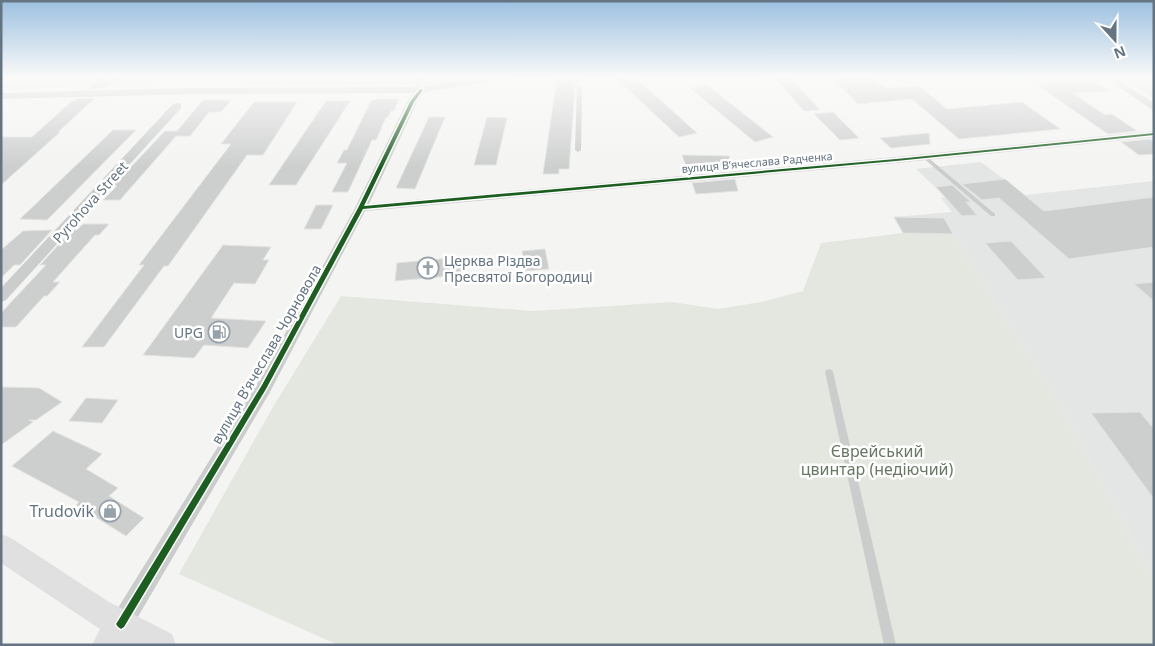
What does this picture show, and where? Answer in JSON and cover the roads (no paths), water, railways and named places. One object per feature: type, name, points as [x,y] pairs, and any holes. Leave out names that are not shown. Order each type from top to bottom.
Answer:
[{"type":"main road","points":[[1,547],[114,634],[161,645]]},
{"type":"street","name":"Pyrohova Street","points":[[1,298],[176,108]]},
{"type":"street","name":"вулиця Вʼячеслава Чорновола","points":[[114,634],[264,387],[361,208],[409,108]]},
{"type":"street","name":"вулиця Вʼячеслава Радченка","points":[[361,208],[925,157],[1154,134]]},
{"type":"lane","points":[[578,150],[580,108]]},
{"type":"lane","points":[[925,157],[992,215]]},
{"type":"lane","points":[[829,372],[890,645]]},
{"type":"place","name":"Церква Різдва Пресвятої Богородиці","points":[[428,268]]},
{"type":"place","name":"UPG","points":[[219,332]]},
{"type":"place","name":"Trudovik","points":[[110,511]]},
{"type":"park label","name":"Єврейський цвинтар (недіючий)","points":[[877,460]]}]
